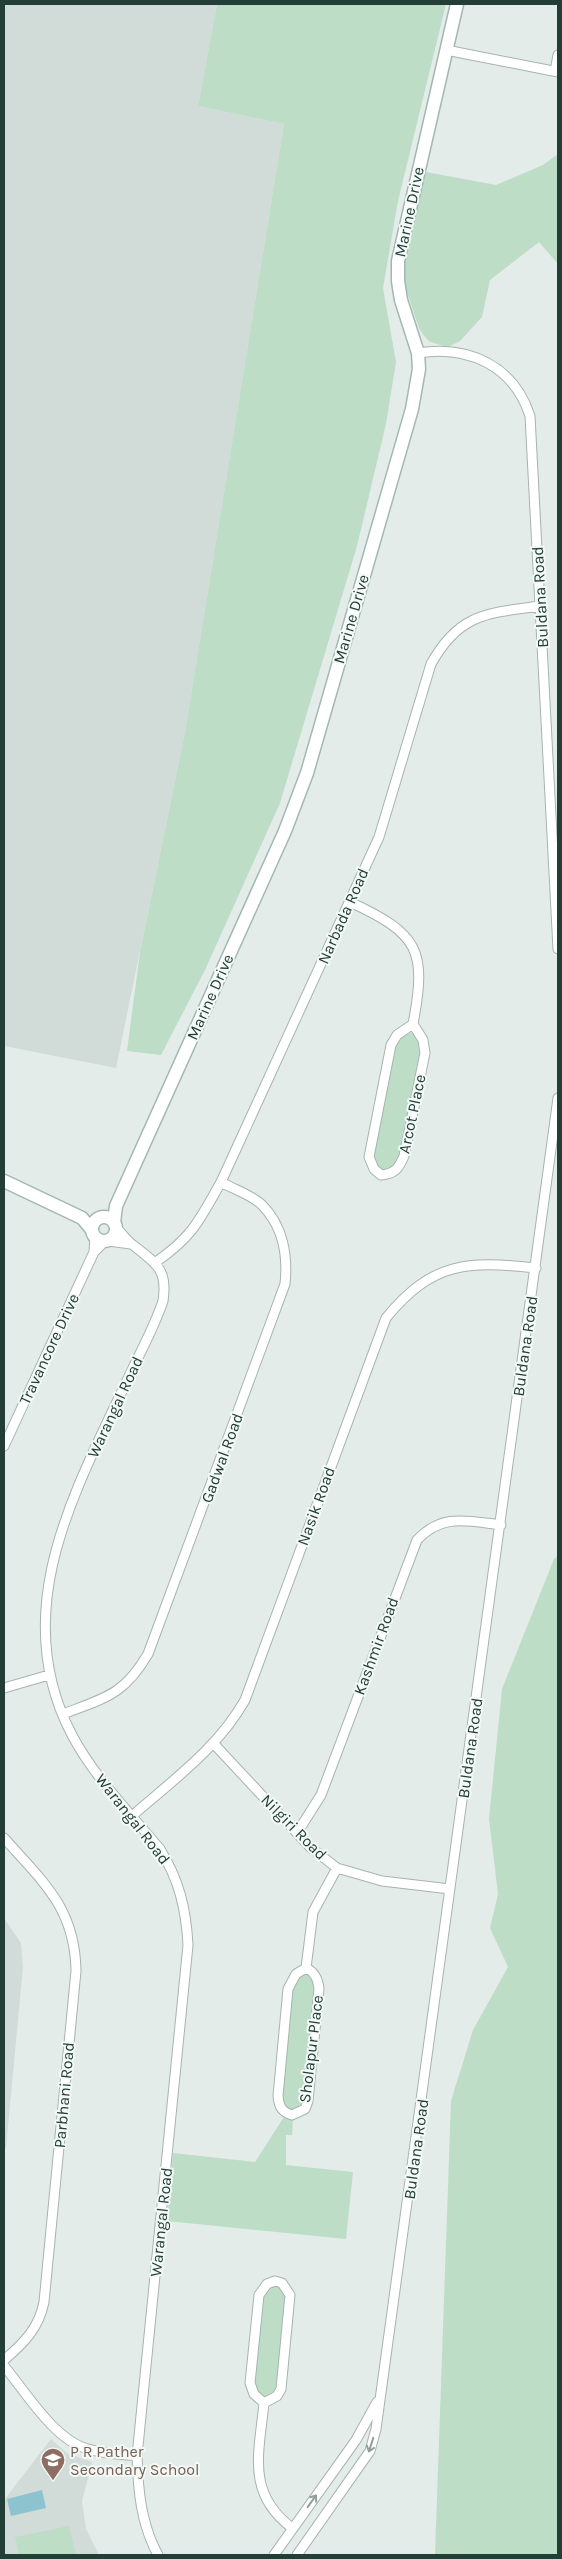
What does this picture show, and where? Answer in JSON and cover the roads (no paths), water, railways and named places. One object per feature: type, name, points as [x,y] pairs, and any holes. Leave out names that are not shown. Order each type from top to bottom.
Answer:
[{"type":"street","name":"Marine Drive","points":[[108,1221],[284,831],[307,773],[412,409],[419,369],[418,353],[401,300],[398,281],[398,261],[457,4]]},
{"type":"street","points":[[446,50],[557,72],[558,55]]},
{"type":"street","name":"Buldana Road","points":[[418,353],[454,354],[477,359],[495,367],[507,375],[526,404],[531,427],[558,949]]},
{"type":"street","name":"Narbada Road","points":[[156,1262],[185,1239],[196,1226],[221,1182],[350,902],[379,837],[431,664],[441,647],[455,630],[471,620],[493,612],[540,606]]},
{"type":"street","points":[[350,902],[395,926],[405,935],[411,945],[420,970],[420,985],[413,1024]]},
{"type":"street","name":"Arcot Place","points":[[413,1024],[423,1040],[425,1053],[404,1156],[398,1168],[390,1174],[381,1175],[375,1171],[369,1157],[391,1045],[397,1035],[413,1024]]},
{"type":"street","name":"Buldana Road","points":[[297,2555],[370,2451],[376,2429],[558,1098]]},
{"type":"street","points":[[4,1181],[82,1218],[108,1221],[131,1244],[156,1262]]},
{"type":"street","name":"Gadwal Road","points":[[63,1714],[104,1699],[121,1689],[136,1674],[148,1654],[285,1284],[285,1251],[274,1221],[261,1204],[221,1182]]},
{"type":"street","points":[[82,1218],[100,1237],[131,1244]]},
{"type":"street","points":[[100,1237],[96,1221],[108,1221]]},
{"type":"street","points":[[100,1237],[116,1233],[108,1221]]},
{"type":"street","name":"Travancore Drive","points":[[4,1446],[100,1237]]},
{"type":"street","name":"Warangal Road","points":[[156,1262],[163,1276],[165,1288],[158,1314],[78,1488],[55,1549],[44,1617],[49,1675],[63,1714],[82,1753],[160,1849],[179,1884],[184,1902],[188,1944],[137,2456],[140,2503],[152,2544],[158,2555]]},
{"type":"street","name":"Nasik Road","points":[[132,1816],[214,1744],[228,1729],[248,1693],[386,1318],[416,1286],[432,1276],[452,1268],[478,1264],[536,1268]]},
{"type":"street","name":"Kashmir Road","points":[[297,1833],[321,1795],[417,1540],[426,1530],[447,1520],[501,1525]]},
{"type":"street","points":[[4,1688],[49,1675]]},
{"type":"street","name":"Nilgiri Road","points":[[214,1744],[297,1833],[324,1859],[337,1868],[382,1881],[450,1889]]},
{"type":"street","name":"Parbhani Road","points":[[4,1838],[47,1886],[59,1904],[68,1920],[76,1958],[44,2302],[37,2326],[19,2347],[4,2360]]},
{"type":"street","points":[[306,1968],[313,1912],[337,1868]]},
{"type":"street","name":"Sholapur Place","points":[[306,1968],[312,1970],[316,1976],[319,1989],[308,2101],[305,2109],[292,2116],[284,2113],[279,2105],[288,1989],[296,1974],[306,1968]]},
{"type":"street","points":[[275,2281],[282,2284],[290,2295],[282,2389],[277,2396],[264,2403],[254,2394],[250,2383],[259,2295],[267,2284],[275,2281]]},
{"type":"street","points":[[4,2366],[56,2430],[70,2440],[88,2449],[137,2456]]},
{"type":"street","name":"Buldana Road","points":[[274,2555],[356,2440],[380,2397]]},
{"type":"street","points":[[264,2403],[259,2458],[260,2490],[276,2514],[292,2528]]},
{"type":"water","points":[[42,2490],[46,2508],[11,2516],[7,2499]]},
{"type":"place","name":"P R Pather Secondary School","points":[[53,2481]]}]
